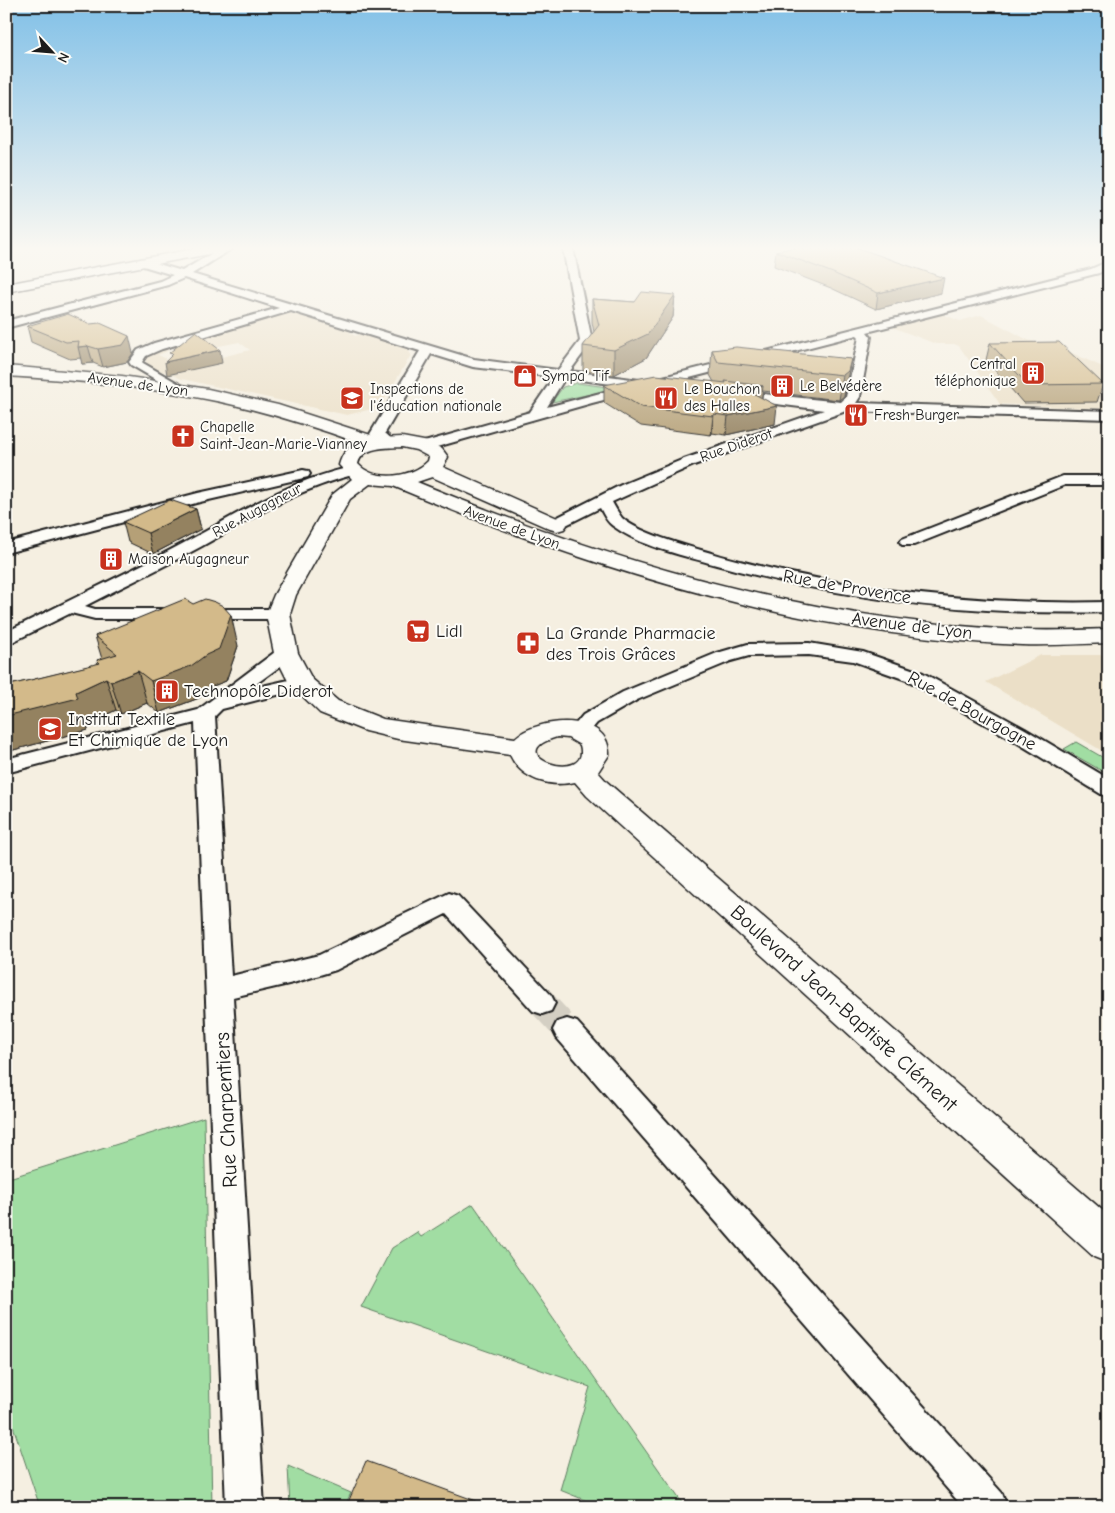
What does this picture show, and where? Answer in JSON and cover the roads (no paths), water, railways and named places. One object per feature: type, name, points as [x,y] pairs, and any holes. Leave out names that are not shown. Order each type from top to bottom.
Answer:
[{"type":"main road","name":"Avenue de Lyon","points":[[7,371],[70,375],[182,389],[274,409],[383,443]]},
{"type":"main road","name":"Avenue de Lyon","points":[[70,375],[155,389],[214,403],[314,437],[354,467]]},
{"type":"main road","points":[[354,467],[395,480],[410,478],[431,469],[437,463],[437,457],[434,451],[426,446],[415,443],[383,443],[363,448],[354,467],[342,495],[286,595],[278,614],[286,653],[302,683],[329,707],[374,725],[398,732],[523,748]]},
{"type":"main road","name":"Avenue de Lyon","points":[[431,469],[556,524],[718,591]]},
{"type":"main road","name":"Avenue de Lyon","points":[[395,480],[455,507],[589,554],[718,591],[811,611],[878,623],[941,631],[1010,637],[1109,636]]},
{"type":"main road","points":[[568,729],[579,732],[594,743],[597,751],[590,765],[581,771],[557,775],[540,771],[527,763],[523,756],[523,748],[534,735],[544,731],[568,729]]},
{"type":"main road","name":"Boulevard Jean-Baptiste Clément","points":[[581,771],[597,790],[1109,1243]]},
{"type":"street","points":[[6,325],[30,319]]},
{"type":"street","points":[[182,389],[139,366],[136,362],[139,356],[158,346],[253,319]]},
{"type":"street","points":[[325,319],[473,363],[678,389]]},
{"type":"street","points":[[536,415],[561,375],[586,341],[582,319]]},
{"type":"street","points":[[426,446],[648,385],[908,319]]},
{"type":"street","points":[[843,406],[850,402],[852,397],[865,337],[860,331]]},
{"type":"street","points":[[383,443],[377,434],[427,350]]},
{"type":"street","points":[[726,394],[843,406],[1109,415]]},
{"type":"street","name":"Rue Diderot","points":[[556,524],[604,502],[636,484],[682,467],[689,462],[834,412],[843,406]]},
{"type":"street","points":[[6,548],[198,498],[354,467]]},
{"type":"street","name":"Rue Augagneur","points":[[6,639],[212,534],[280,495],[325,476],[354,467]]},
{"type":"street","points":[[908,542],[1063,481],[1109,480]]},
{"type":"street","name":"Rue de Provence","points":[[604,502],[619,523],[635,531],[679,548],[804,581],[850,590],[968,604],[1035,608],[1109,607]]},
{"type":"street","points":[[69,607],[95,614],[278,614]]},
{"type":"street","name":"Rue de Bourgogne","points":[[579,732],[590,719],[630,696],[692,669],[748,650],[809,648],[856,656],[916,677],[991,719],[1109,790]]},
{"type":"street","points":[[210,709],[286,653]]},
{"type":"street","points":[[6,766],[210,709],[265,691],[302,683]]},
{"type":"street","name":"Rue Charpentiers","points":[[210,709],[220,989],[245,1507]]},
{"type":"street","points":[[220,989],[293,973],[327,963],[449,902],[542,1003]]},
{"type":"street","points":[[567,1030],[988,1507]]},
{"type":"tunnel","points":[[542,1003],[567,1030]]},
{"type":"place","name":"Central téléphonique","points":[[1033,373]]},
{"type":"place","name":"Sympa' Tif","points":[[525,376]]},
{"type":"place","name":"Le Belvédère","points":[[782,386]]},
{"type":"place","name":"Inspections de l'éducation nationale","points":[[352,398]]},
{"type":"place","name":"Le Bouchon des Halles","points":[[666,398]]},
{"type":"place","name":"Fresh Burger","points":[[856,415]]},
{"type":"place","name":"Chapelle Saint-Jean-Marie-Vianney","points":[[183,436]]},
{"type":"place","name":"Maison Augagneur","points":[[111,559]]},
{"type":"place","name":"Lidl","points":[[418,631]]},
{"type":"place","name":"La Grande Pharmacie des Trois Grâces","points":[[528,643]]},
{"type":"place","name":"Technopôle Diderot","points":[[167,691]]},
{"type":"place","name":"Institut Textile Et Chimique de Lyon","points":[[50,729]]}]
